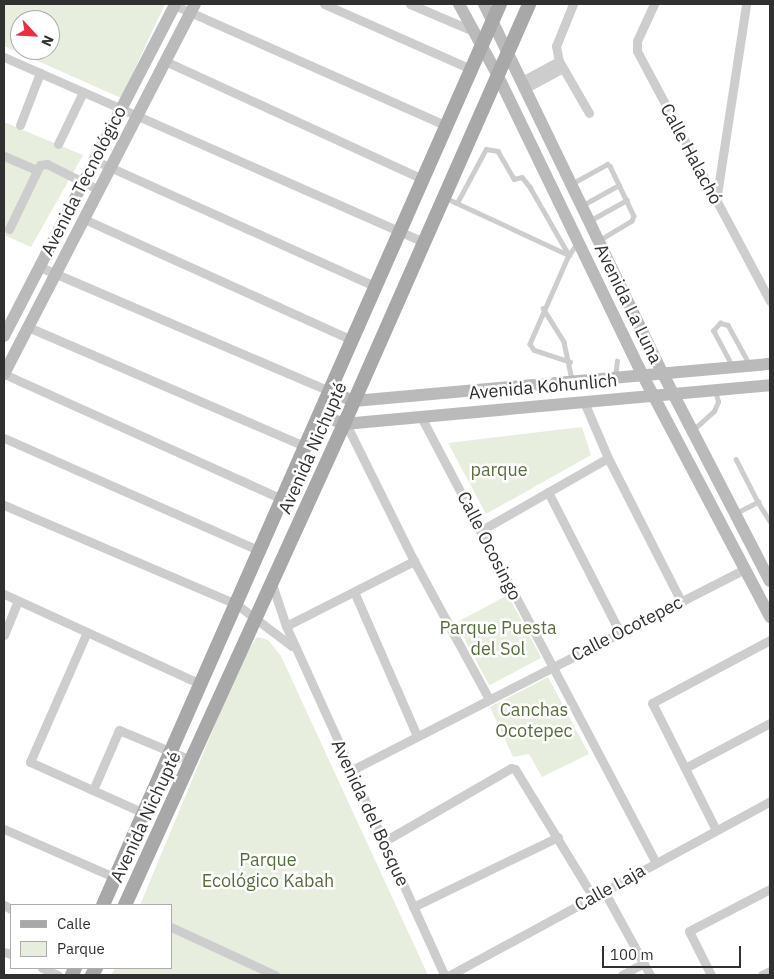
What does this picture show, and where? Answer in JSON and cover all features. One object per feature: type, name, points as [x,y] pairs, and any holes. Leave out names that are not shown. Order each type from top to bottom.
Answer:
[{"type":"main road","name":"Avenida Nichupté","points":[[103,904],[500,4]]},
{"type":"main road","name":"Avenida Nichupté","points":[[126,904],[345,424],[442,196],[528,4]]},
{"type":"street","points":[[175,4],[193,8],[447,126]]},
{"type":"street","name":"Avenida Tecnológico","points":[[4,336],[175,4]]},
{"type":"street","points":[[324,4],[471,69]]},
{"type":"street","points":[[412,4],[473,31]]},
{"type":"street","name":"Avenida La Luna","points":[[459,4],[497,74],[567,219],[625,348],[642,374],[770,617]]},
{"type":"street","name":"Avenida La Luna","points":[[484,4],[600,240],[663,374],[770,581]]},
{"type":"street","points":[[573,4],[556,46],[561,65],[589,113]]},
{"type":"street","name":"Calle Halachó","points":[[654,4],[637,41],[637,51],[770,301]]},
{"type":"street","points":[[716,201],[746,4]]},
{"type":"street","name":"Avenida Tecnológico","points":[[4,374],[193,8]]},
{"type":"street","points":[[4,57],[424,242]]},
{"type":"street","points":[[165,61],[423,179]]},
{"type":"street","points":[[524,84],[561,65]]},
{"type":"street","points":[[20,125],[40,73]]},
{"type":"street","points":[[58,144],[83,92]]},
{"type":"street","points":[[4,156],[35,170]]},
{"type":"street","points":[[94,160],[376,287]]},
{"type":"street","points":[[10,229],[35,170],[47,164],[99,190]]},
{"type":"street","points":[[567,219],[586,212]]},
{"type":"street","points":[[84,219],[352,340]]},
{"type":"street","points":[[40,266],[330,391]]},
{"type":"street","points":[[28,327],[306,447]]},
{"type":"street","name":"Avenida Kohunlich","points":[[330,391],[354,401],[770,364]]},
{"type":"street","points":[[4,374],[282,499]]},
{"type":"street","points":[[528,385],[530,406]]},
{"type":"street","name":"Avenida Kohunlich","points":[[320,414],[345,424],[420,415],[770,385]]},
{"type":"street","points":[[584,402],[608,458],[681,601]]},
{"type":"street","name":"Calle Ocosingo","points":[[420,415],[656,863]]},
{"type":"street","points":[[345,424],[414,562],[489,699]]},
{"type":"street","points":[[4,438],[260,551]]},
{"type":"street","points":[[480,531],[608,458]]},
{"type":"street","points":[[548,492],[620,633]]},
{"type":"street","name":"Avenida del Bosque","points":[[4,505],[236,604],[256,621],[279,633],[296,649]]},
{"type":"street","points":[[286,626],[355,594],[414,562]]},
{"type":"street","name":"Calle Ocotepec","points":[[350,770],[745,569]]},
{"type":"street","name":"Avenida del Bosque","points":[[272,584],[296,649],[444,975]]},
{"type":"street","points":[[4,594],[201,684]]},
{"type":"street","points":[[355,594],[417,736]]},
{"type":"street","points":[[4,635],[18,601]]},
{"type":"street","points":[[87,632],[30,762],[144,812]]},
{"type":"street","points":[[716,830],[652,703],[770,640]]},
{"type":"street","points":[[685,768],[770,724]]},
{"type":"street","points":[[93,790],[119,730],[193,761]]},
{"type":"street","points":[[383,842],[510,768],[519,772],[593,897]]},
{"type":"street","name":"Calle Laja","points":[[450,975],[770,800]]},
{"type":"street","points":[[4,829],[116,878]]},
{"type":"street","points":[[413,907],[558,837]]},
{"type":"street","points":[[711,975],[689,931],[770,889]]},
{"type":"street","points":[[604,891],[650,975]]},
{"type":"street","points":[[172,927],[276,975]]},
{"type":"street","points":[[622,975],[644,963]]},
{"type":"street","points":[[44,969],[58,975]]},
{"type":"street","points":[[762,975],[770,971]]},
{"type":"lane","points":[[457,203],[479,158],[486,149],[492,148],[514,179],[522,177],[569,255]]},
{"type":"lane","points":[[572,183],[607,164],[627,200],[634,219],[600,240]]},
{"type":"lane","points":[[586,212],[619,185]]},
{"type":"lane","points":[[442,196],[569,255]]},
{"type":"lane","points":[[586,212],[627,200]]},
{"type":"lane","points":[[570,362],[531,347],[530,339],[569,255],[578,242]]},
{"type":"lane","points":[[543,308],[564,342],[570,362],[572,381]]},
{"type":"lane","points":[[733,367],[713,331],[720,323],[728,325],[750,366]]},
{"type":"lane","points":[[615,377],[617,362]]},
{"type":"lane","points":[[692,430],[714,412],[718,402],[714,390]]},
{"type":"lane","points":[[736,459],[770,521]]},
{"type":"lane","points":[[735,514],[758,502]]},
{"type":"green space","points":[[4,4],[165,4],[121,98],[36,60],[60,60],[60,10],[10,10],[10,49],[4,46]]},
{"type":"green space","points":[[4,122],[83,155],[31,247],[4,235]]},
{"type":"green space","name":"parque","points":[[582,427],[591,455],[486,514],[448,443]]},
{"type":"green space","name":"Parque Puesta del Sol","points":[[508,595],[541,658],[489,685],[456,623]]},
{"type":"green space","name":"Parque Ecológico Kabah","points":[[257,637],[268,640],[281,656],[428,975],[111,975],[114,969],[172,969],[172,904],[140,904],[242,660]]},
{"type":"green space","name":"Canchas Ocotepec","points":[[548,677],[589,754],[542,777],[529,754],[513,757],[490,707]]}]
